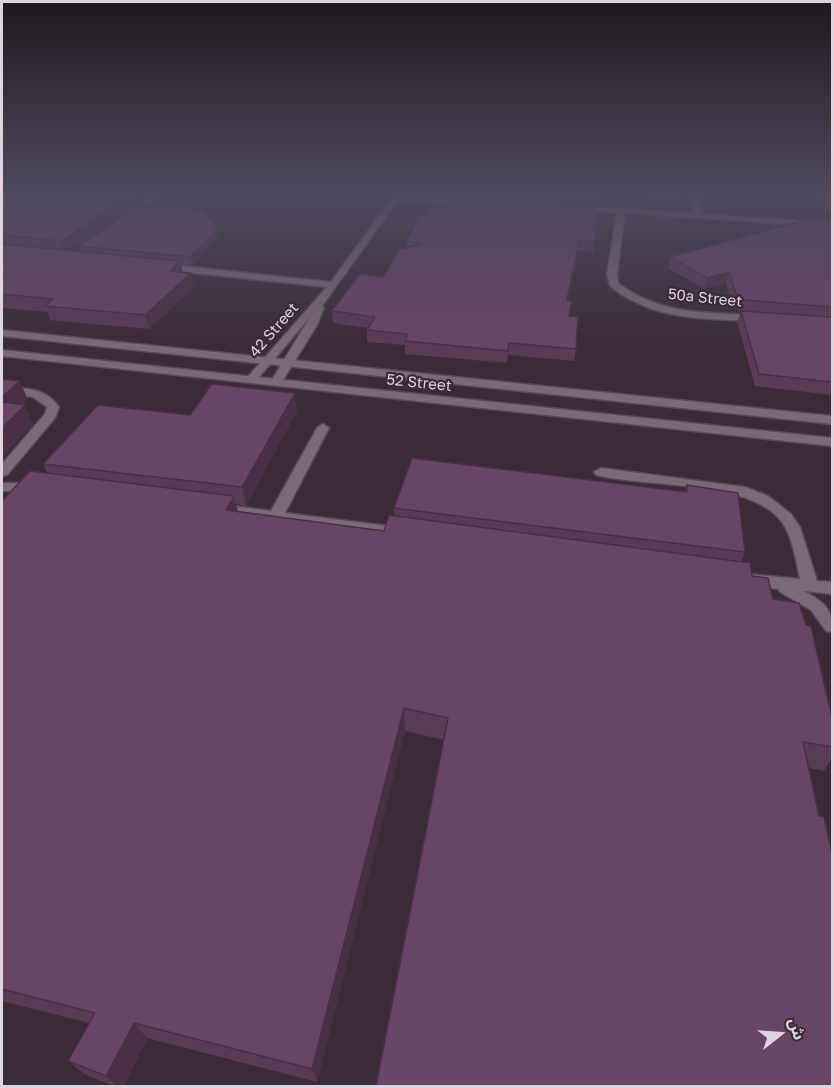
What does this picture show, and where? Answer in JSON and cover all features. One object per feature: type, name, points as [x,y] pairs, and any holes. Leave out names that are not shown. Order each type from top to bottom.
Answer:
[{"type":"street","name":"42 Street","points":[[251,380],[304,317],[321,302],[362,246]]},
{"type":"street","name":"50a Street","points":[[616,246],[613,284],[624,296],[673,312],[766,319]]},
{"type":"street","points":[[151,266],[335,282]]},
{"type":"street","name":"42 Street","points":[[276,383],[312,325],[321,302]]},
{"type":"street","name":"52 Street","points":[[2,333],[832,420]]},
{"type":"street","name":"52 Street","points":[[2,354],[832,442]]},
{"type":"street","points":[[2,391],[40,395],[49,400],[53,407],[51,416],[2,472]]},
{"type":"street","points":[[276,516],[323,428]]},
{"type":"street","points":[[601,472],[736,490],[764,498],[791,520],[810,586]]},
{"type":"street","points":[[2,487],[15,485],[51,489]]},
{"type":"street","points":[[205,507],[419,535]]},
{"type":"street","points":[[727,577],[832,588]]},
{"type":"street","points":[[775,583],[817,606],[832,626]]},
{"type":"building","points":[[2,246],[180,261],[170,271],[191,273],[145,315],[45,306],[53,299],[2,294]]},
{"type":"building","points":[[79,246],[201,246],[190,257]]},
{"type":"building","points":[[417,246],[578,246],[567,300],[572,301],[569,316],[578,317],[576,349],[509,343],[508,351],[405,341],[408,334],[367,330],[375,317],[332,311],[360,274],[384,277],[398,249]]},
{"type":"building","points":[[711,246],[832,246],[832,307],[745,300],[736,294],[729,272],[707,278],[670,257]]},
{"type":"building","points":[[741,311],[832,317],[832,382],[759,374]]},
{"type":"building","points":[[2,379],[20,381],[2,397]]},
{"type":"building","points":[[212,384],[295,393],[242,487],[43,464],[98,405],[190,415]]},
{"type":"building","points":[[2,402],[25,405],[2,428]]},
{"type":"building","points":[[412,458],[687,492],[687,485],[738,493],[745,552],[394,508]]},
{"type":"building","points":[[30,471],[234,496],[226,510],[384,531],[389,515],[750,563],[752,576],[768,578],[773,599],[799,603],[806,625],[811,626],[832,718],[832,747],[803,742],[819,816],[824,817],[832,854],[832,1086],[376,1086],[448,718],[404,708],[312,1069],[134,1023],[106,1076],[68,1061],[95,1013],[2,989],[2,501]]}]
